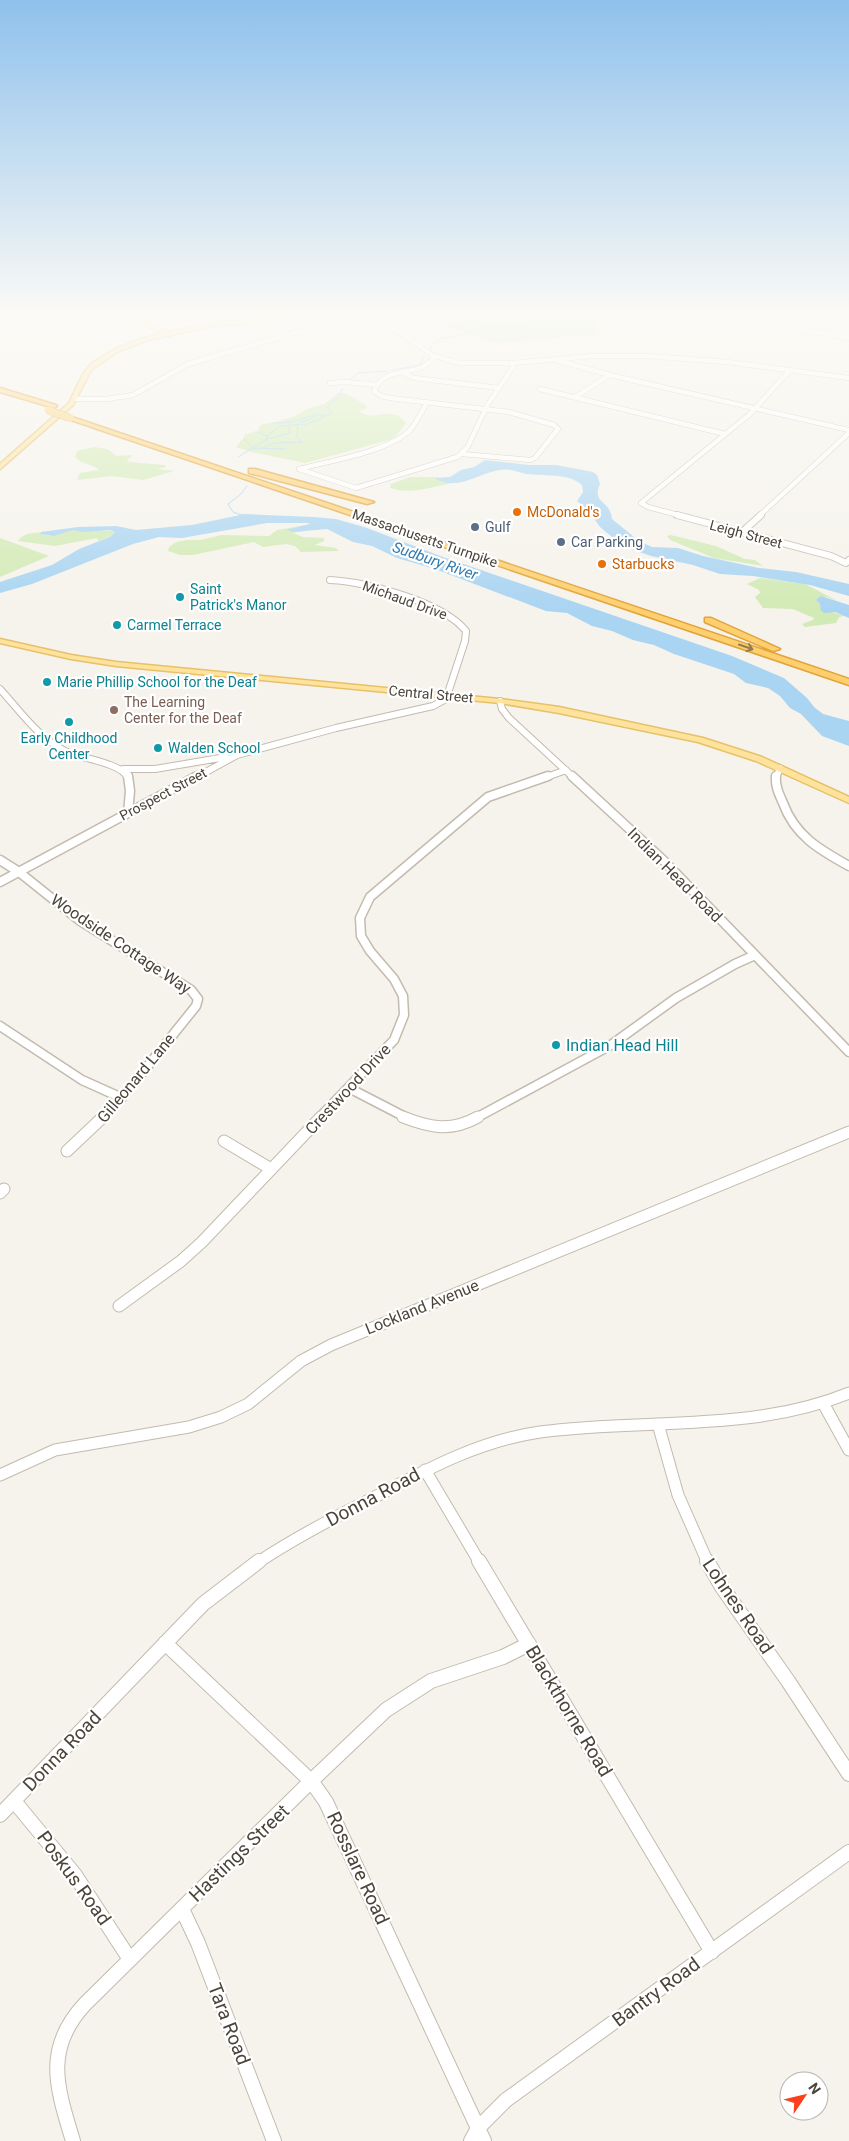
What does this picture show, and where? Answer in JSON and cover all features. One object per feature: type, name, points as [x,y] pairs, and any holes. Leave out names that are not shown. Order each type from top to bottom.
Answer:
[{"type":"highway","name":"Massachusetts Turnpike","points":[[70,415],[849,682]]},
{"type":"highway","name":"Massachusetts Turnpike","points":[[73,416],[211,459],[849,674]]},
{"type":"highway","points":[[211,459],[370,502]]},
{"type":"highway","points":[[708,620],[776,649]]},
{"type":"main road","points":[[0,467],[57,415]]},
{"type":"main road","name":"Central Street","points":[[0,641],[71,657],[110,663],[500,701],[560,710],[688,737],[730,749],[780,768],[849,800]]},
{"type":"street","points":[[419,415],[413,427],[401,438],[378,447],[299,469],[356,488],[445,462],[462,454],[483,415]]},
{"type":"street","points":[[462,454],[530,460],[535,458],[558,429],[551,424],[522,415]]},
{"type":"street","points":[[646,415],[726,434],[748,415]]},
{"type":"street","points":[[785,415],[849,430]]},
{"type":"street","points":[[742,532],[849,433]]},
{"type":"street","name":"Leigh Street","points":[[726,434],[641,501],[642,504],[831,556],[846,563],[849,560]]},
{"type":"street","name":"Michaud Drive","points":[[330,580],[344,580],[372,587],[457,620],[466,631],[465,641],[448,696]]},
{"type":"street","points":[[0,690],[61,750],[91,761],[123,769],[156,769],[237,755]]},
{"type":"street","name":"Prospect Street","points":[[0,882],[237,755],[336,728],[433,706],[443,702],[448,696]]},
{"type":"street","name":"Indian Head Road","points":[[500,701],[502,709],[509,718],[648,846],[849,1052]]},
{"type":"street","points":[[780,768],[776,774],[776,784],[785,813],[793,828],[806,840],[849,866]]},
{"type":"street","points":[[123,769],[127,774],[129,785],[128,813]]},
{"type":"street","name":"Crestwood Drive","points":[[119,1306],[192,1252],[394,1040],[401,1026],[404,1011],[402,997],[393,976],[367,948],[360,937],[359,919],[366,902],[380,887],[482,801],[501,791],[566,770]]},
{"type":"street","name":"Woodside Cottage Way","points":[[0,860],[19,872],[79,920],[191,990],[198,999]]},
{"type":"street","points":[[349,1088],[390,1111],[418,1123],[443,1128],[464,1125],[611,1045],[676,998],[735,964],[755,955]]},
{"type":"street","name":"Gilleonard Lane","points":[[67,1151],[122,1098],[196,1006],[198,999]]},
{"type":"street","points":[[0,1026],[82,1080],[122,1098]]},
{"type":"street","name":"Lockland Avenue","points":[[0,1474],[54,1450],[188,1427],[221,1417],[248,1404],[301,1361],[331,1345],[849,1132]]},
{"type":"street","points":[[224,1141],[271,1170]]},
{"type":"street","name":"Donna Road","points":[[0,1815],[217,1591],[265,1556],[297,1537],[425,1470],[478,1445],[523,1434],[754,1419],[789,1413],[849,1393]]},
{"type":"street","points":[[823,1403],[849,1450]]},
{"type":"street","name":"Lohnes Road","points":[[658,1424],[678,1495],[704,1558],[788,1680],[849,1774]]},
{"type":"street","name":"Blackthorne Road","points":[[425,1470],[712,1952]]},
{"type":"street","name":"Rosslare Road","points":[[165,1643],[312,1782],[333,1813],[481,2135]]},
{"type":"street","name":"Hastings Street","points":[[73,2141],[58,2085],[58,2049],[71,2020],[129,1958],[182,1909],[386,1710],[416,1690],[448,1674],[504,1657],[529,1644]]},
{"type":"street","name":"Poskus Road","points":[[14,1800],[75,1875],[129,1958]]},
{"type":"street","name":"Bantry Road","points":[[470,2141],[481,2135],[506,2100],[849,1852]]},
{"type":"street","name":"Tara Road","points":[[182,1909],[198,1943],[274,2141]]},
{"type":"green space","points":[[297,415],[393,415],[400,417],[406,423],[396,436],[389,440],[305,463],[236,447],[245,436],[245,433],[259,430],[262,424]]},
{"type":"green space","points":[[94,447],[107,449],[117,456],[131,455],[127,460],[129,462],[165,465],[166,467],[157,469],[174,471],[143,480],[111,476],[79,480],[77,479],[80,473],[99,470],[81,462],[75,457],[77,451]]},
{"type":"green space","points":[[410,477],[440,477],[437,478],[441,482],[452,483],[413,491],[390,488],[391,484]]},
{"type":"green space","points":[[311,524],[322,528],[293,533],[303,537],[324,538],[324,541],[315,545],[336,548],[339,551],[301,552],[295,546],[286,544],[263,547],[254,542],[193,555],[180,555],[168,551],[169,547],[176,542],[201,540],[221,535],[269,536],[277,530]]},
{"type":"green space","points":[[73,530],[115,532],[110,537],[98,541],[97,538],[55,546],[18,541],[27,534],[41,532],[39,533],[52,535]]},
{"type":"green space","points":[[671,535],[716,546],[745,559],[755,560],[763,566],[714,558],[670,540],[667,536]]},
{"type":"green space","points":[[0,538],[49,556],[0,577]]},
{"type":"green space","points":[[760,578],[805,584],[838,601],[827,597],[816,600],[821,608],[844,616],[839,617],[836,623],[805,627],[802,624],[814,618],[793,609],[763,608],[755,597],[760,593],[759,590],[747,584]]},
{"type":"water","points":[[485,460],[529,465],[556,465],[593,472],[597,475],[600,484],[598,490],[599,499],[608,508],[612,519],[639,541],[652,547],[678,548],[703,556],[759,568],[796,572],[849,584],[849,596],[810,585],[753,576],[720,574],[628,548],[600,527],[588,510],[577,501],[583,492],[582,485],[570,478],[500,470],[454,483],[446,483],[436,478],[450,477]]},
{"type":"water","name":"Sudbury River","points":[[245,514],[336,519],[367,528],[443,557],[732,656],[784,678],[823,714],[849,721],[849,746],[822,736],[801,714],[790,708],[780,696],[768,688],[746,683],[734,674],[674,654],[654,645],[592,626],[567,613],[546,611],[435,569],[397,558],[372,546],[353,542],[327,529],[293,532],[286,530],[310,524],[308,523],[267,523],[182,538],[159,537],[133,544],[32,584],[0,593],[0,582],[52,565],[79,549],[110,537],[115,532],[110,530],[83,532],[73,530],[54,536],[40,534],[41,532],[78,527],[116,526],[136,530],[192,525]]},
{"type":"water","points":[[821,596],[849,605],[849,618],[835,612],[825,613],[821,611],[820,604],[816,600]]},
{"type":"waterway","points":[[278,423],[293,422],[313,415]]},
{"type":"waterway","points":[[298,425],[318,415],[326,415]]},
{"type":"waterway","points":[[298,425],[308,424],[328,415]]},
{"type":"waterway","points":[[272,423],[278,423]]},
{"type":"waterway","points":[[264,447],[275,443],[302,442],[297,437],[298,425]]},
{"type":"waterway","points":[[267,436],[280,426],[298,425]]},
{"type":"waterway","points":[[267,439],[290,433],[289,426]]},
{"type":"waterway","points":[[258,432],[267,436]]},
{"type":"waterway","points":[[244,439],[253,448]]},
{"type":"waterway","points":[[253,448],[267,439]]},
{"type":"waterway","points":[[238,457],[253,448]]},
{"type":"waterway","points":[[253,448],[286,449]]},
{"type":"waterway","points":[[241,515],[244,516],[233,512],[228,504],[241,494],[247,486]]},
{"type":"place","name":"McDonald's","points":[[517,512]]},
{"type":"place","name":"Gulf","points":[[475,527]]},
{"type":"place","name":"Car Parking","points":[[561,542]]},
{"type":"place","name":"Starbucks","points":[[602,564]]},
{"type":"place","name":"Saint Patrick's Manor","points":[[180,597]]},
{"type":"place","name":"Carmel Terrace","points":[[117,625]]},
{"type":"place","name":"Marie Phillip School for the Deaf","points":[[47,682]]},
{"type":"place","name":"The Learning Center for the Deaf","points":[[114,710]]},
{"type":"place","name":"Early Childhood Center","points":[[69,722]]},
{"type":"place","name":"Walden School","points":[[158,748]]},
{"type":"place","name":"Indian Head Hill","points":[[556,1045]]}]
